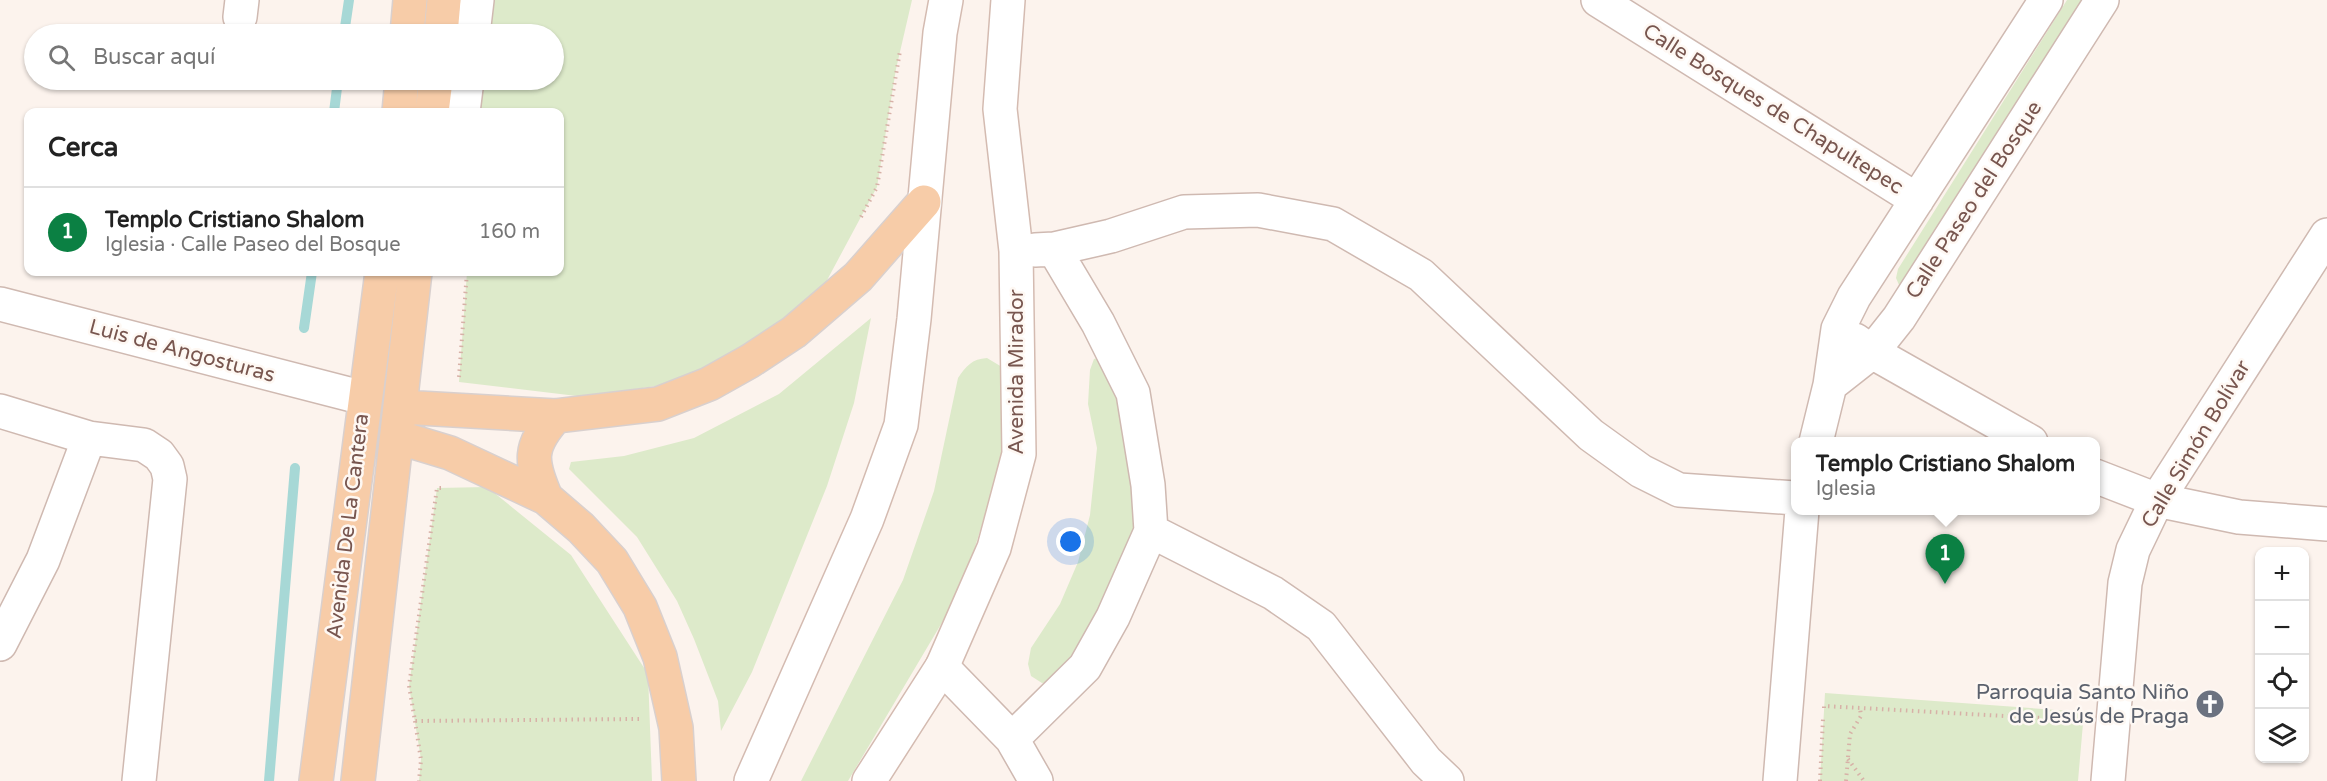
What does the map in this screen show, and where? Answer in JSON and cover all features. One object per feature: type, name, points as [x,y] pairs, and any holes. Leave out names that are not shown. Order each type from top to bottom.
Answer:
[{"type":"main road","points":[[408,24],[410,0]]},
{"type":"main road","points":[[442,24],[444,0]]},
{"type":"main road","points":[[399,108],[401,90]]},
{"type":"main road","points":[[432,108],[435,90]]},
{"type":"main road","points":[[399,422],[556,416],[658,404],[709,384],[794,332],[858,277],[924,202]]},
{"type":"main road","name":"Avenida De La Cantera","points":[[316,781],[381,276]]},
{"type":"main road","name":"Avenida De La Cantera","points":[[358,781],[415,276]]},
{"type":"main road","points":[[546,498],[536,475],[535,448],[541,433],[556,416]]},
{"type":"main road","points":[[399,422],[450,453],[546,498],[581,528],[612,561],[640,607],[663,667],[676,728],[680,781]]},
{"type":"street","points":[[474,24],[477,0]]},
{"type":"street","points":[[751,781],[867,519],[901,425],[914,319],[940,33],[946,0]]},
{"type":"street","name":"Avenida Mirador","points":[[869,781],[942,667],[994,548],[1019,454],[1016,251],[1000,109],[1008,0]]},
{"type":"street","name":"Calle Bosques de Chapultepec","points":[[1598,0],[1917,200]]},
{"type":"street","points":[[1817,437],[1830,385],[1838,329],[1854,297],[2046,0]]},
{"type":"street","name":"Calle Paseo del Bosque","points":[[1830,385],[1872,352],[1899,318],[2102,0]]},
{"type":"street","points":[[464,108],[466,90]]},
{"type":"street","points":[[1016,251],[1054,249],[1111,236],[1184,212],[1258,210],[1334,224],[1421,275],[1591,435],[1641,471],[1679,490],[1791,498]]},
{"type":"street","name":"Calle Simón Bolívar","points":[[2108,781],[2125,583],[2133,550],[2157,500],[2327,235]]},
{"type":"street","points":[[1012,739],[1085,667],[1113,617],[1151,531],[1148,485],[1133,393],[1098,323],[1054,249]]},
{"type":"street","name":"Luis de Angosturas","points":[[0,304],[364,399]]},
{"type":"street","points":[[1838,329],[1872,352],[2024,437]]},
{"type":"street","points":[[0,411],[89,438],[144,444],[159,455],[167,466],[170,479],[139,781]]},
{"type":"street","points":[[0,644],[43,560],[89,438]]},
{"type":"street","points":[[2100,478],[2157,500],[2240,518],[2327,524]]},
{"type":"street","points":[[1780,781],[1802,515]]},
{"type":"street","points":[[1151,531],[1273,593],[1321,626],[1426,761],[1446,781]]},
{"type":"street","points":[[942,667],[1012,739],[1036,781]]},
{"type":"path","points":[[855,227],[877,188],[902,46]]},
{"type":"path","points":[[459,382],[467,276]]},
{"type":"path","points":[[419,781],[421,759],[409,686],[437,488],[447,488]]},
{"type":"path","points":[[1820,781],[1824,706],[2084,720]]},
{"type":"path","points":[[1846,781],[1850,734],[1861,716],[1860,708]]},
{"type":"path","points":[[415,721],[649,719]]},
{"type":"path","points":[[1848,758],[1863,781]]},
{"type":"green space","points":[[487,0],[912,0],[896,69],[877,187],[818,297],[713,377],[585,397],[459,382],[467,276],[564,276],[564,108],[479,108],[480,90],[564,90],[564,24],[485,24]]},
{"type":"green space","points":[[2067,0],[2098,0],[1906,289],[1899,285],[1896,278],[1898,269]]},
{"type":"green space","points":[[871,318],[854,403],[827,486],[752,672],[721,731],[718,701],[677,601],[637,537],[569,469],[571,462],[624,456],[694,438],[779,394]]},
{"type":"green space","points":[[1102,357],[1119,380],[1136,483],[1134,539],[1114,603],[1057,682],[1042,683],[1031,676],[1028,664],[1031,648],[1060,604],[1078,562],[1090,515],[1097,448],[1088,404],[1090,370],[1094,359]]},
{"type":"green space","points":[[987,358],[1002,367],[1005,426],[1000,466],[967,573],[950,609],[848,781],[801,781],[903,580],[934,491],[958,378],[970,364]]},
{"type":"green space","points":[[487,487],[571,555],[648,674],[652,781],[419,781],[421,759],[409,686],[437,488]]},
{"type":"green space","points":[[1825,693],[2084,712],[2078,781],[1820,781]]},
{"type":"waterway","points":[[345,24],[349,0]]},
{"type":"waterway","points":[[334,108],[337,90]]},
{"type":"waterway","points":[[304,328],[311,276]]},
{"type":"waterway","points":[[269,781],[295,468]]},
{"type":"place","name":"Templo Cristiano Shalom","points":[[1945,584]]},
{"type":"place","name":"Parroquia Santo Niño de Jesús de Praga","points":[[2210,704]]}]
